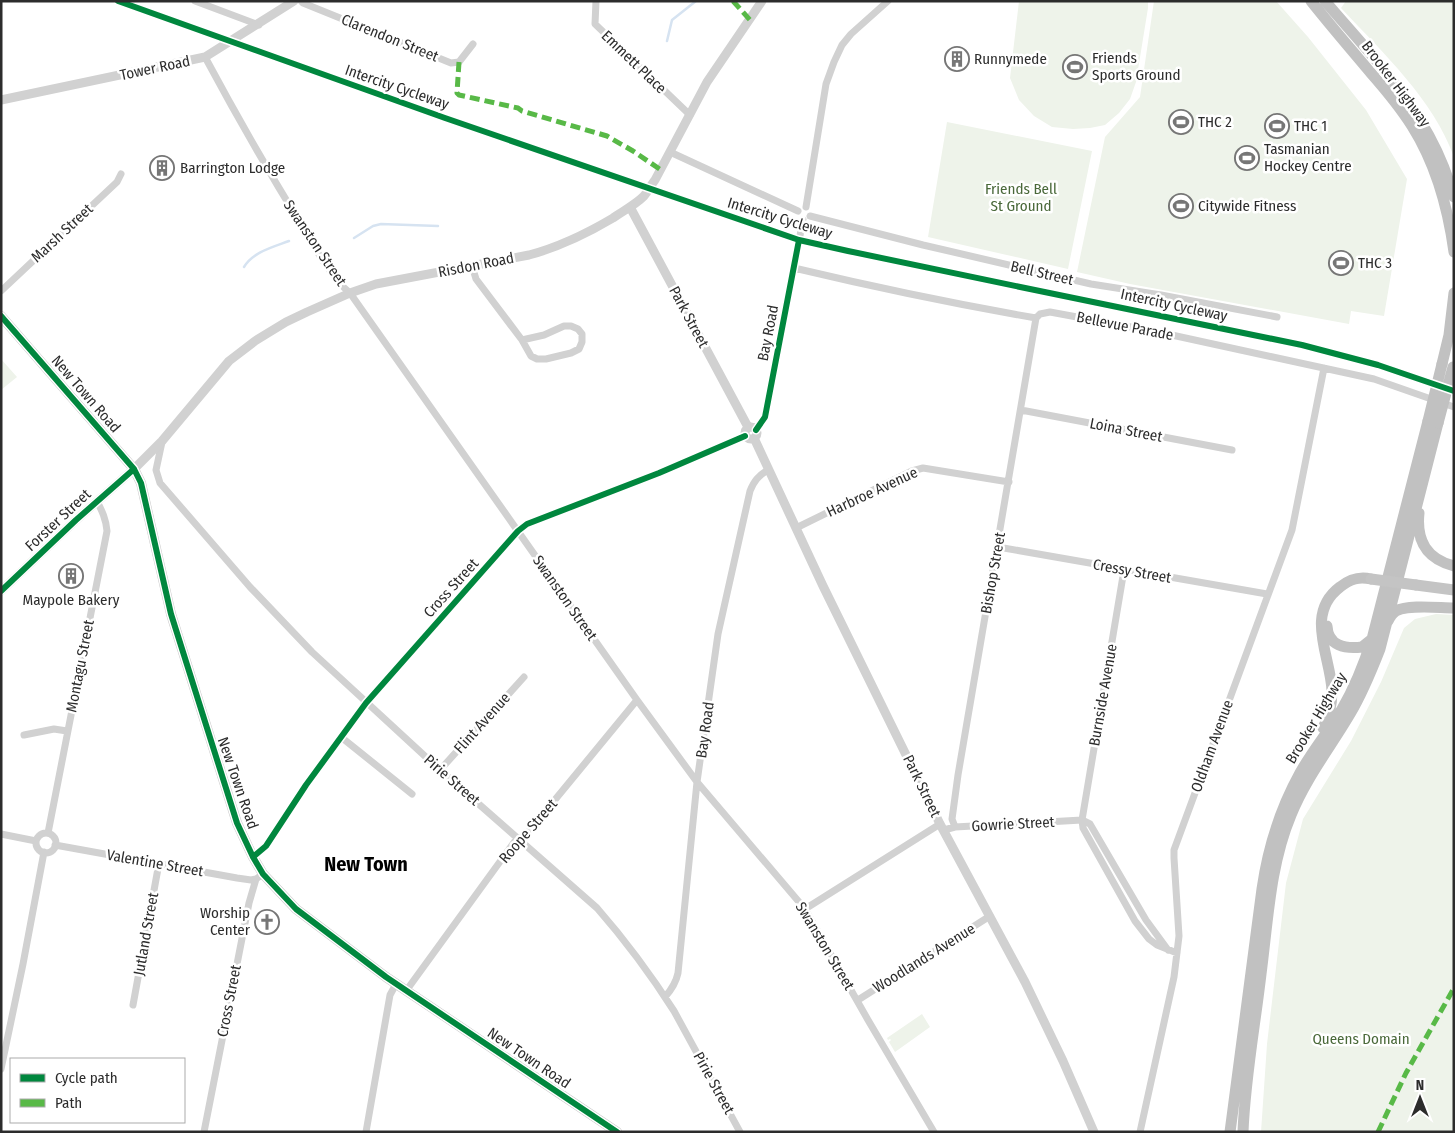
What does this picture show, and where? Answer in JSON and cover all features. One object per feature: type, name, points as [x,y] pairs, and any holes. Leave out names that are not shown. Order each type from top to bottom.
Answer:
[{"type":"highway","name":"Brooker Highway","points":[[1311,1],[1392,98],[1413,127],[1433,168],[1444,198],[1454,252]]},
{"type":"highway","name":"Brooker Highway","points":[[1325,1],[1394,84],[1421,122],[1436,148],[1454,197]]},
{"type":"highway","name":"Brooker Highway","points":[[1230,1132],[1266,864],[1272,836],[1290,792],[1308,758],[1341,710],[1364,664],[1449,364],[1449,335],[1454,293]]},
{"type":"highway","name":"Brooker Highway","points":[[1243,1132],[1272,888],[1283,838],[1299,795],[1361,696],[1380,649],[1422,482],[1433,422]]},
{"type":"highway","points":[[1422,482],[1418,517],[1422,541],[1426,550],[1436,558],[1454,566]]},
{"type":"highway","points":[[1308,758],[1327,721],[1331,706],[1332,690],[1322,634],[1322,613],[1328,601],[1340,587],[1357,578],[1372,579]]},
{"type":"highway","points":[[1372,579],[1359,582],[1343,591],[1332,605],[1326,624],[1330,639],[1344,647],[1362,647],[1372,639]]},
{"type":"highway","points":[[1385,629],[1394,612],[1400,610],[1425,607],[1454,608]]},
{"type":"main road","name":"New Town Road","points":[[1,316],[134,469],[141,483],[171,614],[237,823],[259,876],[296,909],[396,984],[617,1132]]},
{"type":"main road","points":[[1372,579],[1454,590]]},
{"type":"street","points":[[195,1],[256,27]]},
{"type":"street","name":"Tower Road","points":[[1,100],[206,58],[294,1]]},
{"type":"street","name":"Clarendon Street","points":[[301,1],[451,62],[459,62],[473,44]]},
{"type":"street","name":"Emmett Place","points":[[596,1],[595,24],[690,115]]},
{"type":"street","name":"Risdon Road","points":[[134,469],[162,441],[229,361],[255,341],[286,322],[350,293],[376,284],[528,255],[564,244],[588,233],[630,207],[645,195],[661,170],[708,82],[762,1]]},
{"type":"street","points":[[798,211],[798,216],[802,220],[810,216],[809,209],[806,207],[826,84],[834,62],[842,45],[851,34],[888,1]]},
{"type":"street","name":"Swanston Street","points":[[206,58],[260,158],[340,285],[350,293],[697,782],[805,909],[934,1132]]},
{"type":"street","points":[[670,152],[798,211]]},
{"type":"street","name":"Marsh Street","points":[[1,291],[117,182],[121,174]]},
{"type":"street","name":"Park Street","points":[[630,207],[751,433],[823,586],[942,827],[990,916],[1063,1061],[1094,1132]]},
{"type":"street","points":[[798,211],[800,208],[806,207]]},
{"type":"street","name":"Bell Street","points":[[810,216],[923,245],[1091,284],[1276,317]]},
{"type":"street","name":"Bay Road","points":[[751,433],[765,416],[802,220]]},
{"type":"street","points":[[472,266],[476,279],[522,340],[531,356],[546,359],[571,354],[579,349],[582,342],[582,334],[578,329],[564,326],[544,335],[522,340]]},
{"type":"street","name":"Bellevue Parade","points":[[794,268],[912,295],[1036,318],[1040,314],[1050,312],[1158,332],[1385,382],[1454,407]]},
{"type":"street","name":"Bishop Street","points":[[955,827],[952,819],[958,776],[1036,318]]},
{"type":"street","name":"Oldham Avenue","points":[[1140,1132],[1174,976],[1177,953],[1179,936],[1174,850],[1292,530],[1324,368]]},
{"type":"street","name":"Loina Street","points":[[1021,410],[1232,450]]},
{"type":"street","name":"Cross Street","points":[[252,857],[266,846],[306,785],[366,702],[526,524],[659,473],[751,433]]},
{"type":"street","name":"Pirie Street","points":[[162,441],[156,470],[160,483],[250,587],[312,652],[366,702],[597,908],[665,996],[740,1132]]},
{"type":"street","name":"Harbroe Avenue","points":[[796,528],[912,471],[923,468],[1009,482]]},
{"type":"street","name":"Forster Street","points":[[1,591],[134,469]]},
{"type":"street","name":"Bay Road","points":[[665,996],[671,991],[678,973],[697,782],[718,634],[750,491],[753,482],[768,470]]},
{"type":"street","name":"Montagu Street","points":[[48,833],[107,531],[103,514],[97,501]]},
{"type":"street","name":"Cressy Street","points":[[998,547],[1267,594]]},
{"type":"street","name":"Burnside Avenue","points":[[1082,820],[1124,570]]},
{"type":"street","name":"Flint Avenue","points":[[440,770],[524,677]]},
{"type":"street","name":"Roope Street","points":[[406,991],[514,841],[526,835],[637,700]]},
{"type":"street","points":[[24,735],[54,729],[67,730]]},
{"type":"street","points":[[341,737],[412,794]]},
{"type":"street","points":[[1082,820],[1090,824],[1146,920],[1168,950],[1177,953]]},
{"type":"street","name":"Gowrie Street","points":[[942,827],[1082,820]]},
{"type":"street","points":[[805,909],[942,827]]},
{"type":"street","points":[[48,833],[53,836],[55,845],[50,852],[44,852],[38,849],[36,841],[40,834],[48,833]]},
{"type":"street","points":[[1,834],[36,841]]},
{"type":"street","name":"Valentine Street","points":[[55,845],[237,878],[259,876]]},
{"type":"street","points":[[1,1069],[44,852]]},
{"type":"street","name":"Jutland Street","points":[[133,1005],[160,863]]},
{"type":"street","name":"Cross Street","points":[[204,1132],[249,903],[259,876]]},
{"type":"street","name":"Woodlands Avenue","points":[[858,1000],[990,916]]},
{"type":"street","points":[[366,1132],[390,995],[396,984]]},
{"type":"green space","name":"Friends Sports Ground","points":[[1019,1],[1148,1],[1136,82],[1130,99],[1119,113],[1105,125],[1073,129],[1052,127],[1034,116],[1019,100],[1010,78]]},
{"type":"green space","name":"Tasmanian Hockey Centre","points":[[1154,1],[1276,1],[1308,37],[1366,110],[1407,179],[1384,316],[1351,311],[1349,324],[1130,284],[1077,272],[1105,137],[1140,97]]},
{"type":"green space","points":[[1346,1],[1454,1],[1454,157],[1445,136],[1420,96],[1390,60],[1341,8]]},
{"type":"green space","name":"Friends Bell St Ground","points":[[947,122],[1092,151],[1068,269],[928,237]]},
{"type":"green space","points":[[1,359],[17,377],[1,390]]},
{"type":"green space","name":"Queens Domain","points":[[1436,614],[1454,615],[1454,1132],[1261,1132],[1267,1044],[1286,883],[1303,819],[1351,741],[1381,682],[1404,628],[1415,619]]},
{"type":"green space","points":[[922,1014],[930,1027],[895,1052],[889,1042],[891,1040],[887,1038]]},
{"type":"waterway","points":[[667,41],[672,20],[696,1]]},
{"type":"waterway","points":[[354,238],[373,226],[381,224],[438,226]]},
{"type":"waterway","points":[[244,267],[258,254],[289,241]]},
{"type":"marked path","points":[[733,1],[750,20]]},
{"type":"marked path","points":[[459,62],[457,93],[459,95],[518,108],[522,111],[607,136],[661,170]]},
{"type":"marked path","points":[[1378,1132],[1406,1073],[1454,988]]},
{"type":"cycle path","name":"Intercity Cycleway","points":[[118,1],[445,118],[799,240],[1302,345],[1378,365],[1454,391]]},
{"type":"cycle path","name":"Intercity Cycleway","points":[[756,430],[765,417],[799,240]]},
{"type":"cycle path","points":[[1,316],[134,469],[141,483],[171,614],[237,823],[263,874],[296,909],[386,977],[617,1132]]},
{"type":"cycle path","points":[[253,857],[266,846],[306,785],[366,703],[518,531],[527,524],[659,473],[745,436]]},
{"type":"cycle path","points":[[1,591],[76,520],[134,469]]},
{"type":"place","name":"Runnymede","points":[[957,59]]},
{"type":"place","name":"Friends Sports Ground","points":[[1075,67]]},
{"type":"place","name":"THC 2","points":[[1181,122]]},
{"type":"place","name":"THC 1","points":[[1277,126]]},
{"type":"place","name":"Tasmanian Hockey Centre","points":[[1247,158]]},
{"type":"place","name":"Barrington Lodge","points":[[162,168]]},
{"type":"place","name":"Citywide Fitness","points":[[1181,206]]},
{"type":"place","name":"THC 3","points":[[1341,263]]},
{"type":"place","name":"Maypole Bakery","points":[[71,576]]},
{"type":"place","name":"Worship Center","points":[[267,922]]},
{"type":"district","name":"New Town","points":[[366,864]]}]
